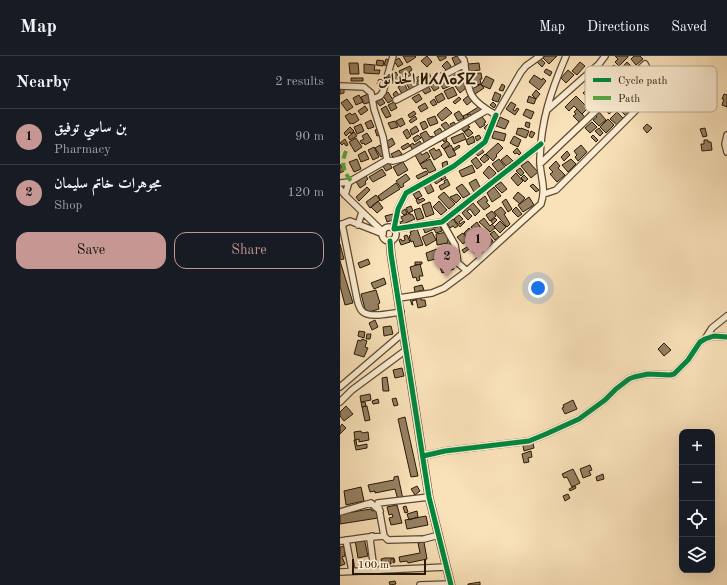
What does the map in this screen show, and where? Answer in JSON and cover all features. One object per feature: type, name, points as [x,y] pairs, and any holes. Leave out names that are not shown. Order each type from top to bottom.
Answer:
[{"type":"street","points":[[373,99],[380,96],[382,92],[393,56]]},
{"type":"street","points":[[461,56],[465,64],[469,91],[475,100],[496,115]]},
{"type":"street","points":[[390,241],[394,239],[396,235],[394,229],[398,209],[406,193],[454,166],[485,142],[496,115],[521,72],[526,66],[540,56]]},
{"type":"street","points":[[399,298],[432,293],[444,288],[467,270],[541,204],[544,194],[540,164],[541,144],[546,111],[556,79],[566,56]]},
{"type":"street","points":[[597,66],[605,56]]},
{"type":"street","points":[[396,100],[465,64]]},
{"type":"street","points":[[546,111],[585,76]]},
{"type":"street","points":[[340,86],[364,87],[371,93],[388,160]]},
{"type":"street","points":[[340,182],[349,182],[388,160],[393,161],[404,158],[488,110]]},
{"type":"street","points":[[540,164],[595,112]]},
{"type":"street","points":[[544,194],[556,190],[634,112]]},
{"type":"street","points":[[727,137],[725,144],[727,152]]},
{"type":"street","points":[[383,233],[387,228],[394,229],[442,222],[541,144]]},
{"type":"street","points":[[345,196],[349,182]]},
{"type":"street","points":[[340,189],[345,196],[383,233],[384,238],[390,241]]},
{"type":"street","points":[[358,225],[362,212]]},
{"type":"street","points":[[383,233],[350,222],[341,225],[360,310],[372,316],[400,312]]},
{"type":"street","points":[[442,222],[455,245],[458,263],[467,270]]},
{"type":"street","points":[[390,241],[429,497],[451,584],[420,585]]},
{"type":"street","points":[[423,456],[484,446],[529,441],[579,419],[605,400],[624,382],[634,377],[648,374],[670,376],[674,374],[688,360],[712,328],[727,316]]},
{"type":"street","points":[[340,387],[403,333]]},
{"type":"street","points":[[705,338],[714,336],[727,337]]},
{"type":"street","points":[[340,402],[352,390],[406,350]]},
{"type":"street","points":[[429,497],[378,503],[384,536],[388,540],[424,538],[439,535]]},
{"type":"street","points":[[340,512],[371,503],[380,512]]},
{"type":"street","points":[[352,571],[343,540],[384,536]]},
{"type":"street","points":[[370,538],[374,570]]},
{"type":"street","points":[[340,572],[446,567]]},
{"type":"building","points":[[403,56],[415,56],[416,57],[407,63]]},
{"type":"building","points":[[427,56],[432,62],[427,67],[421,61]]},
{"type":"building","points":[[437,56],[446,56],[446,58],[440,61]]},
{"type":"building","points":[[459,56],[462,62],[455,65],[452,58]]},
{"type":"building","points":[[545,56],[557,56],[549,64],[543,58]]},
{"type":"building","points":[[615,56],[628,57],[619,66],[615,62],[618,59]]},
{"type":"building","points":[[634,56],[640,56],[643,59],[636,65],[631,59]]},
{"type":"building","points":[[399,58],[403,64],[398,67],[394,61]]},
{"type":"building","points":[[540,58],[545,63],[542,67],[537,62]]},
{"type":"building","points":[[386,59],[391,61],[389,66],[384,65]]},
{"type":"building","points":[[377,60],[384,61],[383,66],[376,65]]},
{"type":"building","points":[[447,61],[451,66],[447,71],[442,66]]},
{"type":"building","points":[[580,62],[585,66],[577,75],[572,71]]},
{"type":"building","points":[[627,62],[631,66],[624,66]]},
{"type":"building","points":[[349,63],[358,63],[359,74],[350,74]]},
{"type":"building","points":[[479,63],[480,70],[469,71],[468,64]]},
{"type":"building","points":[[364,64],[375,65],[374,70],[380,70],[379,74],[364,73]]},
{"type":"building","points":[[410,66],[412,70],[409,72],[411,75],[403,79],[399,71]]},
{"type":"building","points":[[546,69],[552,72],[550,76],[544,72]]},
{"type":"building","points":[[568,70],[574,75],[566,83],[561,78]]},
{"type":"building","points":[[396,72],[402,79],[396,81],[395,78],[391,80],[389,76]]},
{"type":"building","points":[[429,73],[432,79],[418,86],[416,82],[418,81],[416,78],[421,75],[422,77]]},
{"type":"building","points":[[481,73],[481,84],[476,85],[475,82],[470,83],[469,74]]},
{"type":"building","points":[[456,74],[459,78],[453,83],[449,79]]},
{"type":"building","points":[[534,75],[542,80],[543,78],[546,81],[539,90],[529,82]]},
{"type":"building","points":[[486,76],[494,80],[490,89],[481,85]]},
{"type":"building","points":[[351,78],[363,78],[363,81],[351,81]]},
{"type":"building","points":[[445,78],[450,86],[443,89],[439,81]]},
{"type":"building","points":[[383,79],[386,87],[379,89],[377,83],[379,83],[378,80]]},
{"type":"building","points":[[463,79],[466,83],[464,85],[466,88],[460,93],[455,86]]},
{"type":"building","points":[[412,80],[416,87],[410,90],[406,83]]},
{"type":"building","points":[[435,82],[439,88],[434,91],[430,85]]},
{"type":"building","points":[[404,83],[408,91],[402,94],[398,87]]},
{"type":"building","points":[[481,84],[484,88],[475,94],[472,89]]},
{"type":"building","points":[[502,84],[505,86],[503,91],[499,90]]},
{"type":"building","points":[[428,86],[431,91],[425,94],[422,90]]},
{"type":"building","points":[[453,87],[457,95],[448,99],[444,91]]},
{"type":"building","points":[[340,89],[344,89],[344,93],[340,94]]},
{"type":"building","points":[[536,90],[540,94],[536,99],[532,95]]},
{"type":"building","points":[[396,91],[399,95],[395,98],[393,94]]},
{"type":"building","points":[[388,92],[393,100],[388,103],[383,96]]},
{"type":"building","points":[[495,92],[501,95],[498,102],[492,100]]},
{"type":"building","points":[[442,93],[445,99],[438,103],[435,97]]},
{"type":"building","points":[[368,94],[371,102],[364,104],[361,97]]},
{"type":"building","points":[[419,94],[422,99],[416,103],[412,98]]},
{"type":"building","points":[[724,94],[727,95],[727,107],[722,105]]},
{"type":"building","points":[[359,95],[363,102],[356,105],[353,98]]},
{"type":"building","points":[[469,95],[473,100],[467,105],[463,100]]},
{"type":"building","points":[[529,96],[536,99],[534,104],[527,102]]},
{"type":"building","points":[[576,96],[585,105],[585,111],[582,114],[574,106],[569,111],[565,107]]},
{"type":"building","points":[[381,97],[385,103],[380,106],[376,101]]},
{"type":"building","points":[[459,97],[461,99],[455,104],[453,102]]},
{"type":"building","points":[[347,99],[353,107],[347,111],[341,103]]},
{"type":"building","points":[[434,99],[437,104],[433,106],[430,102]]},
{"type":"building","points":[[394,102],[397,108],[391,111],[388,105]]},
{"type":"building","points":[[493,102],[496,105],[494,108],[490,105]]},
{"type":"building","points":[[511,102],[516,105],[513,110],[515,111],[517,108],[519,109],[515,115],[506,109]]},
{"type":"building","points":[[425,103],[428,108],[421,112],[418,107]]},
{"type":"building","points":[[365,106],[368,110],[361,115],[358,111]]},
{"type":"building","points":[[386,106],[391,116],[386,118],[381,109]]},
{"type":"building","points":[[480,106],[484,111],[473,118],[470,114],[467,114]]},
{"type":"building","points":[[446,107],[452,113],[442,121],[437,115]]},
{"type":"building","points":[[526,109],[534,112],[531,119],[523,115]]},
{"type":"building","points":[[577,109],[585,117],[579,122],[573,116],[576,114],[574,112]]},
{"type":"building","points":[[414,111],[416,114],[410,118],[408,115]]},
{"type":"building","points":[[459,111],[464,118],[458,121],[454,114]]},
{"type":"building","points":[[599,112],[606,120],[599,126],[593,120],[597,117],[595,115]]},
{"type":"building","points":[[617,112],[624,119],[617,125],[610,119]]},
{"type":"building","points":[[622,112],[630,112],[626,116]]},
{"type":"building","points":[[350,113],[352,115],[355,113],[359,120],[353,124],[350,124],[345,116]]},
{"type":"building","points":[[467,114],[470,119],[465,121],[463,116]]},
{"type":"building","points":[[480,114],[486,122],[484,123],[485,125],[480,128],[473,119]]},
{"type":"building","points":[[415,116],[417,119],[411,123],[409,121]]},
{"type":"building","points":[[435,116],[438,123],[430,126],[427,119]]},
{"type":"building","points":[[500,117],[509,121],[505,129],[496,126]]},
{"type":"building","points":[[402,118],[405,124],[400,127],[396,121]]},
{"type":"building","points":[[608,119],[614,125],[606,133],[600,127]]},
{"type":"building","points":[[371,120],[374,127],[368,129],[365,123]]},
{"type":"building","points":[[472,120],[473,121],[468,126],[470,127],[464,132],[461,128]]},
{"type":"building","points":[[395,121],[398,127],[391,129],[388,123]]},
{"type":"building","points":[[425,121],[428,127],[423,130],[420,123]]},
{"type":"building","points":[[446,122],[451,128],[447,132],[441,125]]},
{"type":"building","points":[[454,122],[456,125],[452,127],[450,124]]},
{"type":"building","points":[[526,122],[530,123],[529,128],[525,126]]},
{"type":"building","points":[[592,122],[597,127],[590,133],[585,128]]},
{"type":"building","points":[[361,124],[364,131],[357,134],[354,127]]},
{"type":"building","points":[[488,124],[490,126],[486,130],[484,128]]},
{"type":"building","points":[[647,124],[652,128],[647,133],[643,128]]},
{"type":"building","points":[[416,126],[419,131],[412,135],[410,130]]},
{"type":"building","points":[[350,127],[354,131],[351,134],[350,132],[346,136],[344,133]]},
{"type":"building","points":[[440,128],[443,133],[437,138],[434,132]]},
{"type":"building","points":[[518,128],[529,131],[526,138],[516,134]]},
{"type":"building","points":[[599,128],[603,133],[600,136],[595,131]]},
{"type":"building","points":[[705,128],[707,136],[703,137],[700,129]]},
{"type":"building","points":[[379,129],[381,135],[377,136],[375,130]]},
{"type":"building","points":[[407,129],[411,136],[407,139],[403,132]]},
{"type":"building","points":[[469,129],[473,133],[468,137],[464,132]]},
{"type":"building","points":[[426,131],[430,137],[433,136],[435,139],[425,144],[420,134]]},
{"type":"building","points":[[494,131],[506,134],[504,141],[492,138]]},
{"type":"building","points":[[531,131],[535,133],[532,138],[529,136]]},
{"type":"building","points":[[354,132],[357,136],[350,140],[348,137]]},
{"type":"building","points":[[367,133],[372,141],[365,145],[360,141],[364,139],[362,136]]},
{"type":"building","points":[[463,133],[466,139],[454,144],[451,138]]},
{"type":"building","points":[[418,135],[421,138],[415,142],[413,138]]},
{"type":"building","points":[[479,135],[481,138],[477,141],[475,137]]},
{"type":"building","points":[[593,135],[598,140],[596,142],[591,137]]},
{"type":"building","points":[[445,136],[447,140],[444,142],[443,140],[429,147],[427,144]]},
{"type":"building","points":[[473,136],[475,142],[468,145],[466,140]]},
{"type":"building","points":[[514,136],[521,140],[518,147],[510,143]]},
{"type":"building","points":[[356,138],[362,147],[355,152],[349,142]]},
{"type":"building","points":[[392,138],[395,144],[389,148],[386,142]]},
{"type":"building","points":[[345,139],[348,145],[346,146],[344,143],[342,145],[340,143]]},
{"type":"building","points":[[704,140],[711,142],[712,150],[702,151],[701,144],[704,144]]},
{"type":"building","points":[[420,141],[422,145],[413,151],[410,145],[413,143],[414,145]]},
{"type":"building","points":[[447,141],[450,144],[444,149],[441,146]]},
{"type":"building","points":[[408,143],[410,146],[403,150],[401,147]]},
{"type":"building","points":[[498,143],[503,148],[496,155],[497,156],[493,161],[486,154]]},
{"type":"building","points":[[380,145],[385,155],[381,157],[375,148]]},
{"type":"building","points":[[451,145],[456,155],[449,158],[444,149]]},
{"type":"building","points":[[459,145],[460,147],[454,151],[453,149]]},
{"type":"building","points":[[581,145],[587,152],[578,161],[575,157],[577,155],[574,151]]},
{"type":"building","points":[[374,147],[379,157],[373,160],[368,150]]},
{"type":"building","points":[[480,147],[484,152],[478,156],[474,151]]},
{"type":"building","points":[[434,148],[436,151],[439,149],[442,155],[434,160],[429,151]]},
{"type":"building","points":[[517,148],[521,153],[519,155],[513,152]]},
{"type":"building","points":[[399,150],[402,154],[394,159],[391,154]]},
{"type":"building","points":[[365,151],[369,159],[361,162],[358,155]]},
{"type":"building","points":[[567,151],[570,155],[564,161],[561,157]]},
{"type":"building","points":[[420,152],[422,155],[427,152],[430,157],[420,164],[415,155]]},
{"type":"building","points":[[485,154],[489,159],[484,163],[480,159]]},
{"type":"building","points":[[507,155],[513,161],[506,166],[501,160]]},
{"type":"building","points":[[476,157],[482,165],[477,169],[471,161]]},
{"type":"building","points":[[357,159],[361,169],[354,172],[349,162]]},
{"type":"building","points":[[430,159],[436,170],[429,173],[426,168],[423,169],[420,164]]},
{"type":"building","points":[[499,159],[505,167],[498,172],[492,164]]},
{"type":"building","points":[[571,159],[576,164],[568,172],[562,165]]},
{"type":"building","points":[[447,161],[448,166],[443,168],[442,163]]},
{"type":"building","points":[[528,161],[538,172],[531,178],[521,166]]},
{"type":"building","points":[[556,161],[560,166],[558,168],[565,175],[557,182],[550,174],[553,172],[549,168]]},
{"type":"building","points":[[389,162],[392,168],[386,171],[382,165]]},
{"type":"building","points":[[403,162],[408,170],[398,176],[393,167]]},
{"type":"building","points":[[340,164],[344,171],[340,173]]},
{"type":"building","points":[[472,165],[475,172],[462,177],[459,171]]},
{"type":"building","points":[[489,166],[496,173],[490,180],[483,173]]},
{"type":"building","points":[[520,168],[524,173],[521,176],[516,171]]},
{"type":"building","points":[[382,169],[386,175],[373,182],[369,177]]},
{"type":"building","points":[[426,171],[428,174],[418,179],[416,176]]},
{"type":"building","points":[[516,173],[523,181],[518,186],[511,178]]},
{"type":"building","points":[[365,174],[368,179],[365,182],[366,184],[360,188],[355,180]]},
{"type":"building","points":[[406,174],[410,179],[403,184],[404,186],[401,188],[396,181]]},
{"type":"building","points":[[444,175],[446,178],[442,180],[440,176]]},
{"type":"building","points":[[524,175],[528,179],[525,182],[521,178]]},
{"type":"building","points":[[439,176],[442,180],[436,184],[433,180]]},
{"type":"building","points":[[428,179],[434,191],[428,194],[422,182]]},
{"type":"building","points":[[447,179],[450,185],[441,190],[439,186],[445,183],[444,181]]},
{"type":"building","points":[[476,179],[481,189],[474,192],[469,183]]},
{"type":"building","points":[[501,182],[507,189],[502,193],[495,186]]},
{"type":"building","points":[[396,183],[400,189],[381,201],[378,196]]},
{"type":"building","points":[[462,184],[470,194],[463,198],[456,188]]},
{"type":"building","points":[[533,184],[539,190],[536,192],[530,186]]},
{"type":"building","points":[[367,187],[370,190],[359,201],[356,197]]},
{"type":"building","points":[[494,187],[501,196],[492,202],[487,193]]},
{"type":"building","points":[[419,191],[422,196],[416,199],[413,194]]},
{"type":"building","points":[[444,192],[455,204],[449,209],[438,197]]},
{"type":"building","points":[[518,192],[525,198],[520,204],[513,198]]},
{"type":"building","points":[[457,194],[461,198],[456,203],[450,197]]},
{"type":"building","points":[[376,195],[380,200],[370,208],[366,202]]},
{"type":"building","points":[[485,196],[488,201],[486,202],[490,206],[484,210],[477,202]]},
{"type":"building","points":[[529,197],[534,205],[523,212],[518,205]]},
{"type":"building","points":[[418,198],[419,200],[423,198],[425,200],[418,204],[416,200]]},
{"type":"building","points":[[506,199],[512,209],[508,212],[502,202]]},
{"type":"building","points":[[378,201],[383,208],[377,213],[371,207]]},
{"type":"building","points":[[439,201],[447,210],[441,215],[433,207]]},
{"type":"building","points":[[430,202],[434,214],[426,217],[422,205]]},
{"type":"building","points":[[473,203],[480,211],[475,216],[470,209],[467,211],[472,216],[468,220],[462,213]]},
{"type":"building","points":[[411,206],[413,211],[408,213],[406,208]]},
{"type":"building","points":[[501,207],[506,213],[504,214],[510,224],[507,227],[494,212]]},
{"type":"building","points":[[516,207],[522,214],[518,217],[512,211]]},
{"type":"building","points":[[420,208],[424,218],[417,220],[414,210]]},
{"type":"building","points":[[405,209],[407,213],[404,215],[401,212]]},
{"type":"building","points":[[492,211],[496,216],[490,221],[486,215]]},
{"type":"building","points":[[410,213],[410,215],[412,214],[415,219],[401,225],[400,222],[403,221],[401,217]]},
{"type":"building","points":[[393,214],[395,219],[387,222],[385,216]]},
{"type":"building","points":[[459,215],[463,219],[459,222],[460,224],[464,221],[465,222],[460,227],[454,219]]},
{"type":"building","points":[[484,218],[490,226],[492,224],[495,228],[490,232],[479,222]]},
{"type":"building","points":[[495,218],[497,220],[493,224],[491,221]]},
{"type":"building","points":[[453,219],[458,226],[455,228],[453,226],[450,228],[447,223]]},
{"type":"building","points":[[430,221],[433,228],[440,226],[442,231],[436,233],[434,229],[425,233],[422,225]]},
{"type":"building","points":[[500,221],[506,227],[500,233],[494,227]]},
{"type":"building","points":[[477,222],[483,231],[477,235],[471,227]]},
{"type":"building","points":[[469,228],[474,233],[468,238],[464,233]]},
{"type":"building","points":[[417,229],[423,245],[415,247],[409,236],[411,235],[410,232]]},
{"type":"building","points":[[494,231],[499,237],[495,240],[490,234]]},
{"type":"building","points":[[432,232],[436,240],[426,246],[422,237]]},
{"type":"building","points":[[447,232],[448,243],[437,245],[436,234]]},
{"type":"building","points":[[485,232],[493,241],[488,245],[480,237]]},
{"type":"building","points":[[463,233],[468,240],[463,244],[457,237]]},
{"type":"building","points":[[407,235],[410,242],[401,245],[399,240],[405,240],[404,236]]},
{"type":"building","points":[[472,238],[476,244],[471,248],[467,242]]},
{"type":"building","points":[[480,241],[485,247],[482,249],[480,247]]},
{"type":"building","points":[[451,243],[452,247],[449,248],[450,252],[448,252],[451,260],[441,263],[439,257],[442,256],[441,254],[443,253],[441,247]]},
{"type":"building","points":[[340,244],[344,259],[340,260]]},
{"type":"building","points":[[476,245],[480,250],[475,254],[471,249]]},
{"type":"building","points":[[467,247],[469,249],[464,253],[462,250]]},
{"type":"building","points":[[437,249],[439,258],[428,261],[426,253]]},
{"type":"building","points":[[368,259],[370,264],[360,268],[358,263]]},
{"type":"building","points":[[451,260],[454,269],[442,273],[439,264]]},
{"type":"building","points":[[340,261],[353,303],[345,305],[340,286]]},
{"type":"building","points":[[415,262],[422,262],[422,264],[415,265]]},
{"type":"building","points":[[420,264],[423,276],[419,276],[420,280],[417,281],[416,277],[413,278],[410,267]]},
{"type":"building","points":[[384,278],[386,284],[374,289],[371,283]]},
{"type":"building","points":[[422,285],[424,290],[415,292],[414,287]]},
{"type":"building","points":[[376,290],[380,303],[378,304],[379,309],[366,313],[361,294]]},
{"type":"building","points":[[414,294],[416,300],[412,301],[412,305],[409,296]]},
{"type":"building","points":[[421,298],[421,300],[425,300],[426,306],[418,308],[416,299]]},
{"type":"building","points":[[375,320],[378,327],[372,330],[369,323]]},
{"type":"building","points":[[391,326],[393,334],[384,336],[383,327]]},
{"type":"building","points":[[359,331],[365,332],[364,338],[358,336]]},
{"type":"building","points":[[367,334],[371,334],[370,339],[366,339]]},
{"type":"building","points":[[362,339],[367,341],[365,347],[368,348],[364,357],[354,354],[358,340],[361,341]]},
{"type":"building","points":[[664,343],[671,350],[664,356],[658,349]]},
{"type":"building","points":[[402,368],[404,376],[395,378],[393,370]]},
{"type":"building","points":[[387,377],[389,391],[383,391],[382,378]]},
{"type":"building","points":[[370,394],[371,400],[361,402],[360,396]]},
{"type":"building","points":[[396,398],[398,405],[394,406],[392,399]]},
{"type":"building","points":[[378,399],[379,403],[373,404],[372,401]]},
{"type":"building","points":[[573,400],[577,409],[565,414],[562,408],[564,407],[563,405]]},
{"type":"building","points":[[361,402],[365,402],[366,406],[362,407]]},
{"type":"building","points":[[346,406],[353,414],[344,421],[340,416],[340,412]]},
{"type":"building","points":[[367,406],[370,420],[365,421],[362,407]]},
{"type":"building","points":[[405,417],[418,476],[411,477],[398,419]]},
{"type":"building","points":[[342,424],[346,428],[340,434],[340,427]]},
{"type":"building","points":[[361,431],[362,433],[368,432],[369,440],[359,442],[359,439],[355,440],[354,432]]},
{"type":"building","points":[[532,439],[534,448],[524,451],[522,441]]},
{"type":"building","points":[[354,440],[356,440],[357,446],[367,444],[367,448],[356,450]]},
{"type":"building","points":[[531,451],[532,457],[528,458],[529,462],[524,463],[522,454]]},
{"type":"building","points":[[590,465],[592,470],[589,471],[591,475],[583,478],[580,469]]},
{"type":"building","points":[[573,469],[580,483],[572,487],[567,477],[564,478],[562,474]]},
{"type":"building","points":[[603,474],[604,479],[597,481],[596,477]]},
{"type":"building","points":[[398,476],[403,499],[398,500],[395,489],[375,493],[375,491],[370,492],[368,485],[394,480],[394,477]]},
{"type":"building","points":[[417,486],[420,491],[415,495],[411,489]]},
{"type":"building","points":[[575,486],[576,488],[570,491],[569,489]]},
{"type":"building","points":[[361,487],[364,501],[346,505],[344,491]]},
{"type":"building","points":[[568,494],[570,498],[565,501],[563,496]]},
{"type":"building","points":[[397,505],[402,523],[391,525],[389,518],[393,517],[392,514],[389,515],[387,507]]},
{"type":"building","points":[[406,506],[408,512],[405,513],[403,507]]},
{"type":"building","points":[[371,509],[372,511],[376,510],[378,518],[340,524],[340,514]]},
{"type":"building","points":[[417,511],[418,517],[409,520],[407,514]]},
{"type":"building","points":[[426,516],[428,525],[407,529],[405,520]]},
{"type":"building","points":[[364,538],[368,556],[358,558],[355,540]]},
{"type":"building","points":[[424,542],[427,559],[408,563],[407,561],[400,562],[399,557],[420,553],[418,543]]},
{"type":"building","points":[[344,546],[345,556],[342,557],[345,564],[340,566],[340,547]]},
{"type":"building","points":[[394,558],[395,562],[393,563],[393,559],[391,559],[391,564],[387,564],[387,562],[382,563],[381,559]]},
{"type":"building","points":[[395,581],[396,584],[390,585],[389,582]]},
{"type":"building","points":[[480,582],[480,585],[468,585],[468,584]]},
{"type":"marked path","points":[[346,151],[343,163],[346,174],[351,181]]},
{"type":"cycle path","points":[[496,115],[485,142],[454,166],[406,193],[398,209],[394,229],[442,222],[541,144]]},
{"type":"cycle path","points":[[390,241],[429,497],[451,585]]},
{"type":"cycle path","points":[[423,456],[445,451],[529,441],[579,419],[605,400],[629,379],[648,374],[674,374],[688,360],[700,342],[705,339],[714,336],[727,337]]},
{"type":"place","name":"بن ساسي توفيق","points":[[478,260]]},
{"type":"place","name":"مجوهرات خاتم سليمان","points":[[447,277]]},
{"type":"district","name":"الحدائق ⵍⵃⴷⴰⵢⵇ","points":[[427,78]]}]
